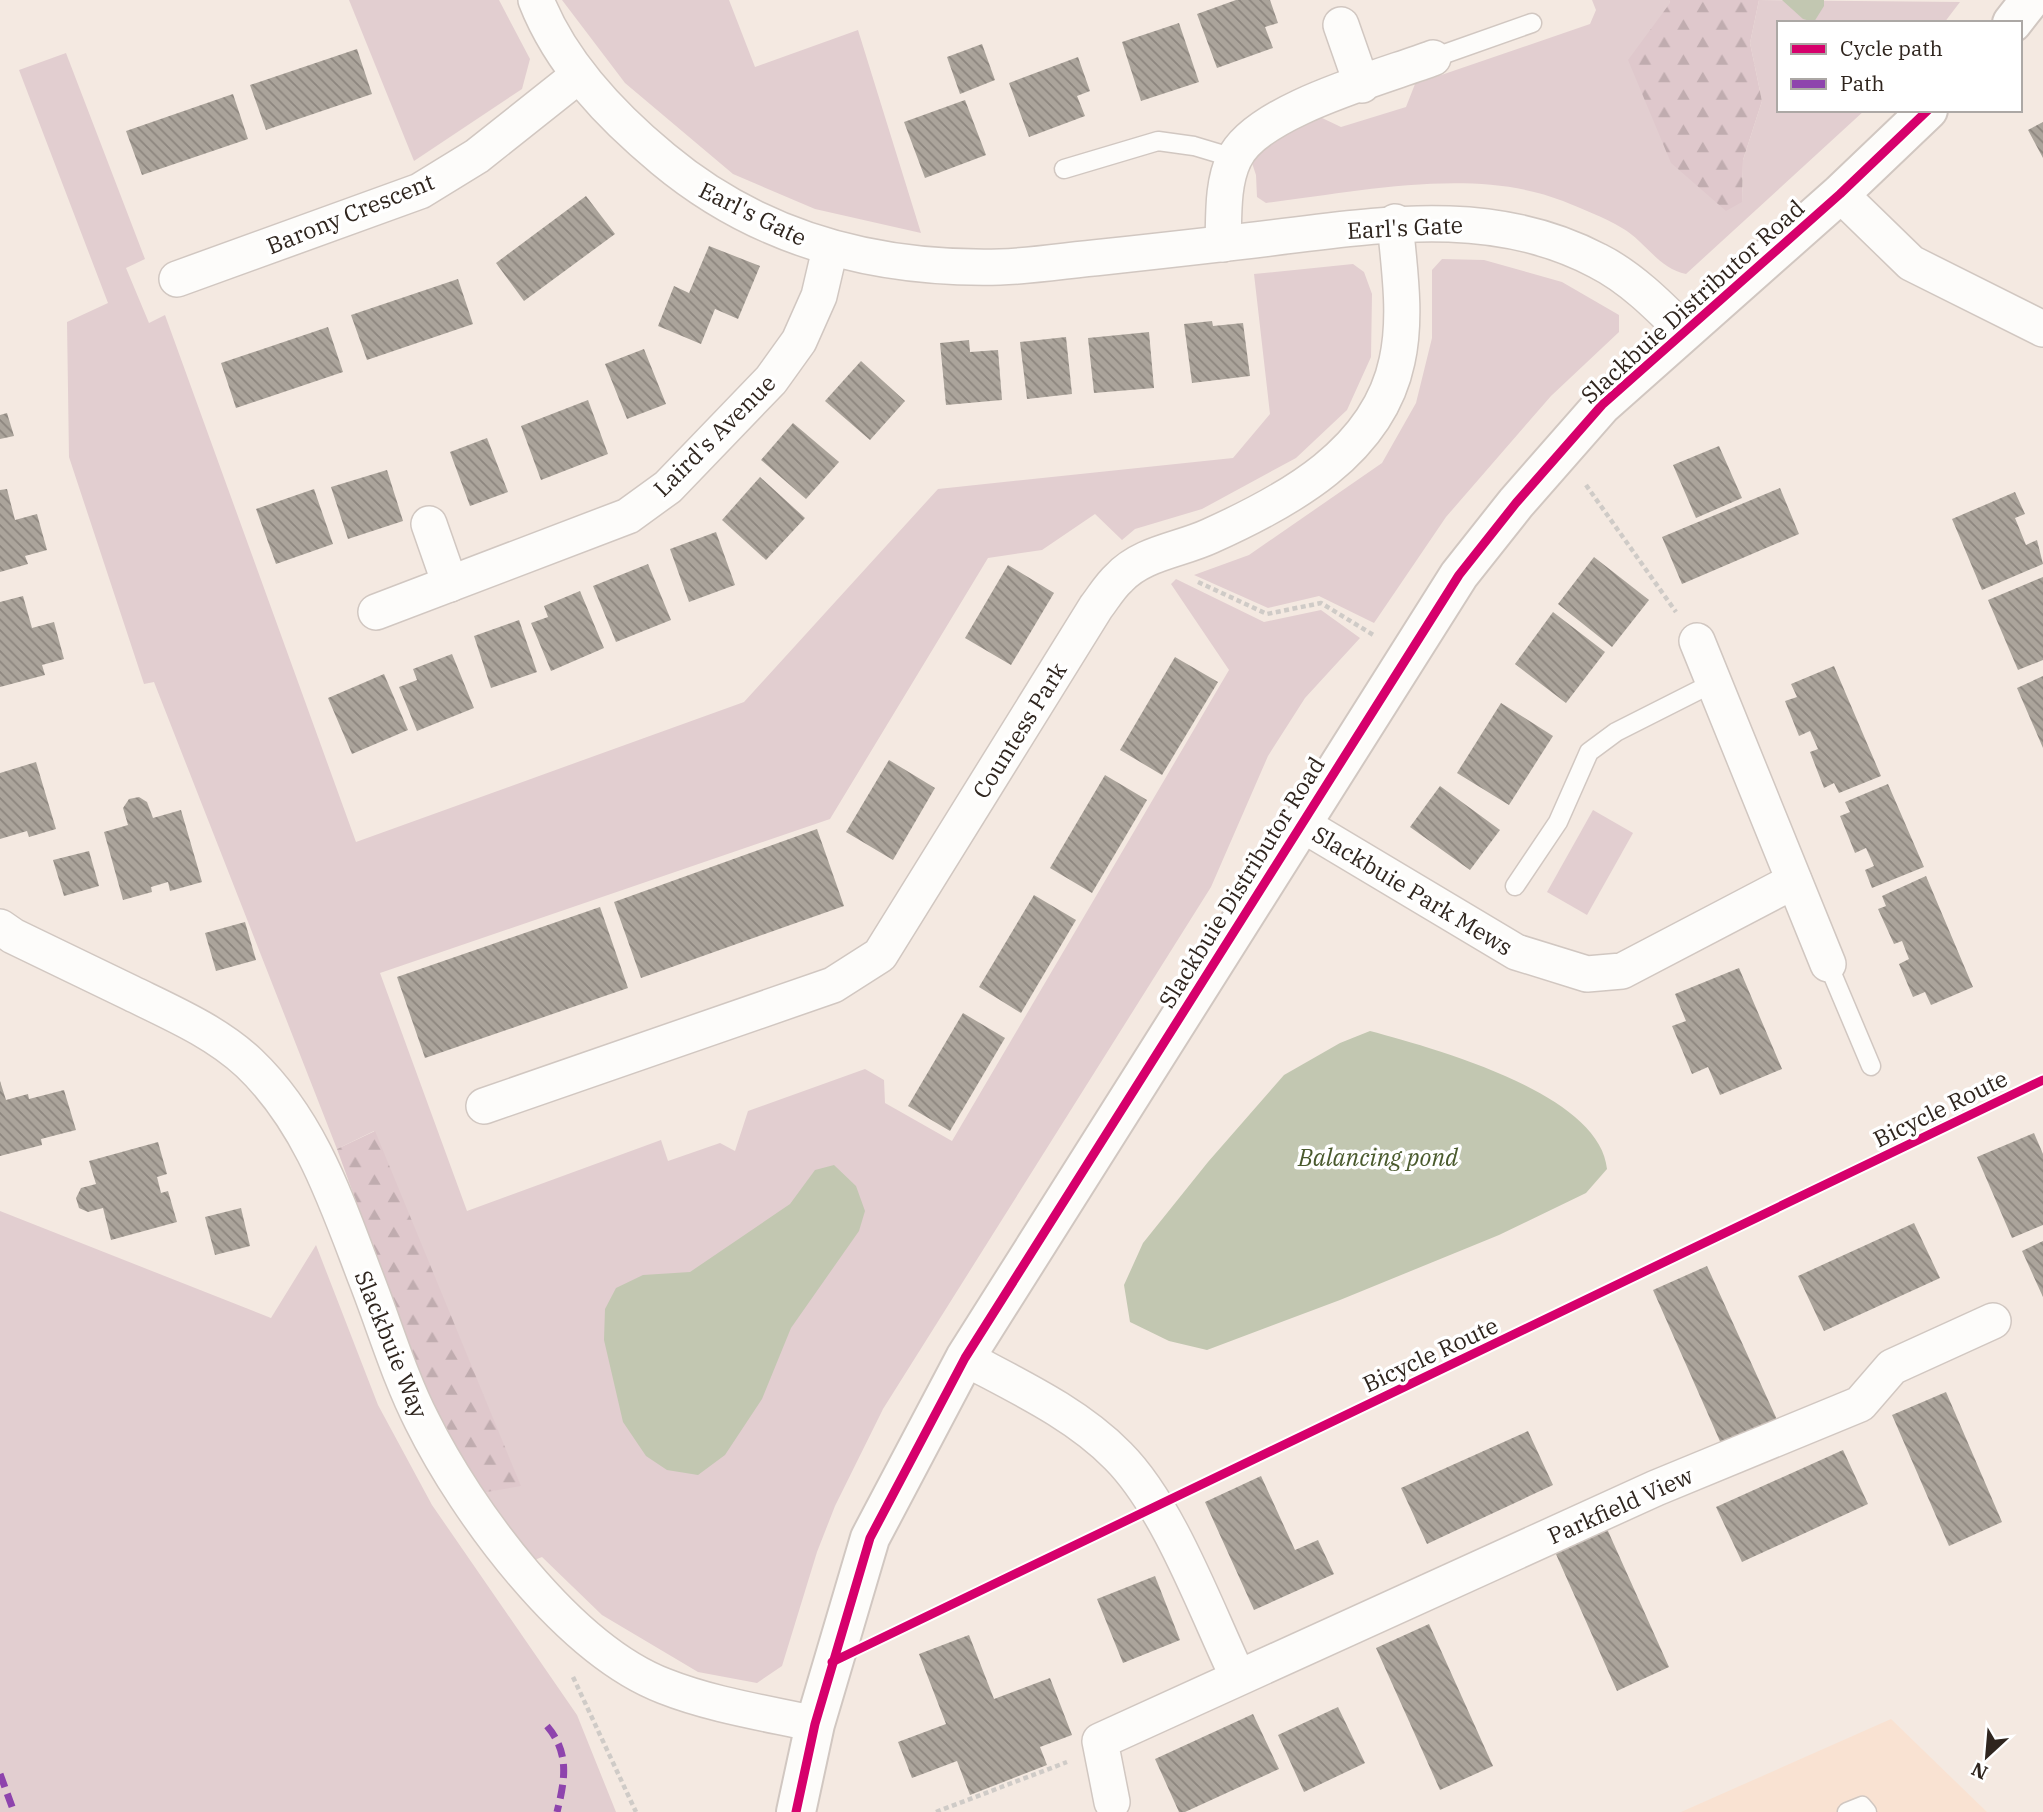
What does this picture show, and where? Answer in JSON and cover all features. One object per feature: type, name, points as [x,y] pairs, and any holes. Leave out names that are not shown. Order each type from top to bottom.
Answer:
[{"type":"street","name":"Earl's Gate","points":[[536,0],[579,75],[629,131],[691,183],[757,220],[830,249],[916,265],[1001,267],[1223,244],[1395,222],[1473,223],[1548,239],[1600,261],[1649,297],[1683,330]]},
{"type":"street","points":[[2014,21],[2030,0]]},
{"type":"street","points":[[1341,25],[1362,85]]},
{"type":"street","points":[[1223,244],[1224,200],[1234,158],[1253,133],[1289,112],[1433,58]]},
{"type":"street","name":"Barony Crescent","points":[[177,279],[420,191],[477,156],[579,75]]},
{"type":"street","name":"Slackbuie Distributor Road","points":[[796,1812],[815,1724],[870,1538],[965,1358],[1300,823],[1459,575],[1602,404],[1840,194],[1926,112]]},
{"type":"street","points":[[1840,194],[1911,263],[2043,329]]},
{"type":"street","name":"Countess Park","points":[[484,1105],[833,985],[880,955],[1096,607],[1120,576],[1147,558],[1208,537],[1277,504],[1341,458],[1378,414],[1398,360],[1401,295],[1395,222]]},
{"type":"street","name":"Laird's Avenue","points":[[376,612],[628,516],[668,486],[772,380],[799,341],[819,296],[830,249]]},
{"type":"street","points":[[429,524],[450,584]]},
{"type":"street","points":[[1697,641],[1828,964]]},
{"type":"street","name":"Slackbuie Park Mews","points":[[1300,823],[1516,952],[1587,974],[1622,971],[1794,881]]},
{"type":"street","name":"Slackbuie Way","points":[[0,927],[13,936],[194,1023],[248,1062],[289,1110],[324,1168],[421,1420],[468,1500],[518,1566],[563,1615],[608,1654],[662,1685],[728,1705],[815,1724]]},
{"type":"street","name":"Parkfield View","points":[[1100,1741],[1656,1488],[1860,1404],[1892,1367],[1993,1321]]},
{"type":"street","points":[[965,1358],[1076,1421],[1119,1456],[1157,1505],[1238,1676]]},
{"type":"street","points":[[1100,1741],[1112,1802]]},
{"type":"lane","points":[[1433,58],[1532,23]]},
{"type":"lane","points":[[1064,169],[1158,141],[1194,146],[1234,158]]},
{"type":"lane","points":[[1515,886],[1558,822],[1589,751],[1616,732],[1713,683]]},
{"type":"lane","points":[[1828,964],[1871,1066]]},
{"type":"lane","points":[[1847,1812],[1862,1806],[1867,1812]]},
{"type":"path","points":[[1561,452],[1697,641]]},
{"type":"path","points":[[1147,558],[1267,614],[1321,603],[1375,636]]},
{"type":"path","points":[[570,1671],[636,1812]]},
{"type":"path","points":[[936,1812],[1057,1769],[1100,1741]]},
{"type":"shaded area","points":[[349,0],[499,0],[530,59],[522,89],[414,161]]},
{"type":"shaded area","points":[[562,0],[729,0],[755,67],[858,30],[921,233],[815,209],[733,174],[625,83]]},
{"type":"shaded area","points":[[1592,0],[1669,0],[1742,202],[1743,160],[1762,101],[1750,43],[1759,0],[1960,2],[1946,21],[1777,21],[1777,112],[1863,112],[1686,274],[1668,267],[1615,224],[1563,201],[1528,191],[1454,183],[1377,188],[1266,203],[1257,197],[1256,175],[1252,163],[1272,138],[1320,117],[1341,127],[1406,107],[1415,84],[1590,24],[1596,10]]},
{"type":"shaded area","points":[[66,53],[145,259],[126,268],[149,323],[165,315],[356,842],[744,702],[938,489],[1233,458],[1270,414],[1254,274],[1353,264],[1364,272],[1372,294],[1371,357],[1347,410],[1296,458],[1202,509],[1135,529],[1122,540],[1095,514],[1042,550],[988,558],[830,819],[380,973],[467,1211],[661,1140],[668,1161],[720,1143],[735,1151],[748,1111],[865,1069],[884,1080],[885,1103],[952,1141],[1229,670],[1171,584],[1176,579],[1264,622],[1321,610],[1360,638],[1305,698],[1268,756],[1211,887],[883,1409],[835,1506],[817,1552],[782,1666],[757,1683],[698,1672],[602,1615],[542,1557],[532,1561],[481,1493],[520,1485],[374,1131],[337,1149],[154,682],[144,684],[69,457],[67,322],[108,303],[19,70]]},
{"type":"shaded area","points":[[1442,259],[1484,260],[1562,282],[1619,315],[1619,332],[1551,396],[1446,517],[1374,623],[1319,596],[1268,608],[1194,575],[1249,555],[1382,463],[1416,403],[1432,338],[1432,270]]},
{"type":"shaded area","points":[[1593,810],[1633,833],[1587,915],[1547,892]]},
{"type":"shaded area","points":[[0,1211],[271,1318],[316,1245],[378,1405],[432,1505],[577,1715],[616,1812],[0,1812]]},
{"type":"shaded area","points":[[1891,1719],[1987,1812],[1681,1812]]},
{"type":"green space","points":[[1669,0],[1759,0],[1750,43],[1762,101],[1743,160],[1742,202],[1726,211],[1671,163],[1628,60],[1670,3]]},
{"type":"green space","points":[[375,1131],[521,1486],[481,1493],[421,1380],[337,1149]]},
{"type":"water","points":[[1782,0],[1824,0],[1824,6],[1815,21],[1803,19]]},
{"type":"water","name":"Balancing pond","points":[[1370,1031],[1471,1062],[1546,1096],[1576,1118],[1597,1142],[1607,1169],[1586,1193],[1499,1235],[1340,1300],[1207,1350],[1169,1341],[1130,1322],[1124,1285],[1143,1243],[1208,1162],[1284,1075],[1340,1043]]},
{"type":"water","points":[[834,1165],[856,1186],[865,1211],[859,1231],[791,1328],[762,1399],[725,1455],[698,1475],[667,1470],[646,1456],[623,1422],[604,1340],[605,1309],[616,1288],[643,1275],[690,1272],[790,1204],[815,1170]]},
{"type":"building","points":[[1236,0],[1270,0],[1278,23],[1265,27],[1273,48],[1217,68],[1197,14]]},
{"type":"building","points":[[1179,23],[1199,82],[1141,101],[1122,42]]},
{"type":"building","points":[[982,44],[995,80],[960,94],[947,57]]},
{"type":"building","points":[[357,49],[372,94],[266,130],[250,85]]},
{"type":"building","points":[[1078,57],[1090,91],[1077,96],[1085,116],[1029,137],[1009,83]]},
{"type":"building","points":[[233,94],[248,139],[142,175],[126,131]]},
{"type":"building","points":[[965,100],[986,155],[925,178],[904,122]]},
{"type":"building","points":[[2043,122],[2043,158],[2028,130]]},
{"type":"building","points":[[586,196],[615,234],[524,301],[496,263]]},
{"type":"building","points":[[709,246],[760,266],[738,319],[715,309],[701,344],[658,326],[674,286],[689,293]]},
{"type":"building","points":[[458,279],[473,324],[367,360],[351,315]]},
{"type":"building","points":[[1212,321],[1213,326],[1243,323],[1250,376],[1192,383],[1184,324]]},
{"type":"building","points":[[328,327],[343,372],[236,408],[221,363]]},
{"type":"building","points":[[1149,332],[1154,388],[1094,393],[1088,338]]},
{"type":"building","points":[[1066,337],[1072,394],[1027,399],[1020,342]]},
{"type":"building","points":[[969,340],[970,352],[998,350],[1002,400],[946,405],[940,343]]},
{"type":"building","points":[[644,349],[666,404],[627,419],[605,364]]},
{"type":"building","points":[[861,361],[905,401],[870,440],[825,401]]},
{"type":"building","points":[[588,400],[608,454],[541,480],[521,426]]},
{"type":"building","points":[[7,413],[14,436],[0,439],[0,415]]},
{"type":"building","points":[[793,423],[839,462],[806,499],[761,460]]},
{"type":"building","points":[[487,438],[508,492],[470,506],[450,452]]},
{"type":"building","points":[[1719,446],[1742,498],[1696,518],[1673,465]]},
{"type":"building","points":[[387,470],[403,521],[348,539],[331,487]]},
{"type":"building","points":[[760,477],[805,518],[766,560],[722,520]]},
{"type":"building","points":[[1780,488],[1799,534],[1682,584],[1662,537]]},
{"type":"building","points":[[7,489],[15,520],[37,514],[47,550],[25,556],[28,564],[0,572],[0,490]]},
{"type":"building","points":[[314,489],[333,544],[276,564],[256,509]]},
{"type":"building","points":[[2015,492],[2025,514],[2015,518],[2026,545],[2037,540],[2043,564],[1982,590],[1952,519]]},
{"type":"building","points":[[716,532],[735,585],[689,602],[670,549]]},
{"type":"building","points":[[1594,557],[1649,600],[1612,647],[1558,604]]},
{"type":"building","points":[[648,564],[671,620],[616,642],[593,586]]},
{"type":"building","points":[[1008,565],[1054,593],[1011,665],[965,638]]},
{"type":"building","points":[[2043,577],[2043,660],[2018,670],[1988,600]]},
{"type":"building","points":[[580,591],[604,648],[551,671],[531,623],[548,617],[544,606]]},
{"type":"building","points":[[23,596],[32,628],[54,622],[64,659],[42,665],[45,675],[0,687],[0,602]]},
{"type":"building","points":[[1553,612],[1605,652],[1566,703],[1515,664]]},
{"type":"building","points":[[519,620],[537,672],[491,688],[474,636]]},
{"type":"building","points":[[452,654],[474,708],[417,731],[399,687],[417,680],[413,669]]},
{"type":"building","points":[[1175,657],[1218,682],[1162,775],[1120,750]]},
{"type":"building","points":[[1834,666],[1881,776],[1839,793],[1834,783],[1824,788],[1810,752],[1818,749],[1810,731],[1799,736],[1785,701],[1797,697],[1791,684]]},
{"type":"building","points":[[384,674],[408,730],[352,754],[328,698]]},
{"type":"building","points":[[2043,676],[2043,748],[2017,688]]},
{"type":"building","points":[[1501,703],[1553,736],[1509,805],[1457,773]]},
{"type":"building","points":[[889,760],[935,788],[893,860],[846,832]]},
{"type":"building","points":[[36,762],[56,829],[29,837],[27,831],[0,839],[0,773]]},
{"type":"building","points":[[1105,775],[1147,800],[1092,893],[1050,868]]},
{"type":"building","points":[[1888,784],[1924,867],[1872,888],[1865,870],[1874,866],[1866,848],[1855,853],[1840,816],[1850,812],[1845,802]]},
{"type":"building","points":[[1440,786],[1500,830],[1470,870],[1410,827]]},
{"type":"building","points":[[139,797],[147,802],[153,818],[181,810],[202,882],[170,891],[168,882],[151,887],[152,892],[123,900],[104,832],[128,825],[123,808],[129,799]]},
{"type":"building","points":[[817,829],[844,906],[641,978],[614,902]]},
{"type":"building","points":[[89,851],[99,886],[64,896],[53,860]]},
{"type":"building","points":[[1926,876],[1973,987],[1931,1005],[1925,992],[1913,997],[1899,964],[1909,959],[1902,941],[1894,944],[1878,909],[1886,906],[1882,896]]},
{"type":"building","points":[[1034,895],[1076,920],[1021,1013],[979,987]]},
{"type":"building","points":[[600,907],[628,988],[425,1058],[397,977]]},
{"type":"building","points":[[245,922],[256,960],[216,971],[205,933]]},
{"type":"building","points":[[1739,968],[1782,1069],[1720,1095],[1708,1067],[1692,1074],[1672,1026],[1686,1021],[1675,994]]},
{"type":"building","points":[[963,1013],[1005,1038],[950,1131],[908,1106]]},
{"type":"building","points":[[0,1081],[6,1100],[28,1094],[29,1099],[64,1090],[76,1130],[41,1139],[42,1145],[0,1156]]},
{"type":"building","points":[[2034,1133],[2043,1154],[2043,1225],[2012,1238],[1977,1157]]},
{"type":"building","points":[[158,1142],[167,1174],[157,1177],[161,1193],[168,1191],[177,1222],[111,1240],[103,1208],[88,1212],[79,1208],[76,1198],[81,1188],[96,1184],[89,1161]]},
{"type":"building","points":[[241,1208],[250,1246],[215,1255],[205,1217]]},
{"type":"building","points":[[1914,1223],[1940,1278],[1824,1331],[1798,1276]]},
{"type":"building","points":[[2043,1241],[2043,1297],[2022,1251]]},
{"type":"building","points":[[1707,1266],[1779,1424],[1723,1448],[1653,1290]]},
{"type":"building","points":[[1946,1392],[2002,1522],[1949,1546],[1892,1415]]},
{"type":"building","points":[[1528,1431],[1553,1485],[1427,1544],[1401,1488]]},
{"type":"building","points":[[1843,1450],[1868,1504],[1742,1562],[1716,1507]]},
{"type":"building","points":[[1261,1476],[1295,1550],[1318,1540],[1334,1574],[1254,1610],[1205,1502]]},
{"type":"building","points":[[1603,1520],[1669,1667],[1617,1691],[1551,1543]]},
{"type":"building","points":[[1155,1576],[1180,1640],[1123,1663],[1097,1599]]},
{"type":"building","points":[[1429,1624],[1493,1766],[1440,1790],[1376,1648]]},
{"type":"building","points":[[969,1635],[994,1699],[1050,1678],[1072,1735],[1040,1747],[1047,1765],[970,1795],[957,1761],[912,1778],[898,1742],[946,1724],[919,1654]]},
{"type":"building","points":[[1338,1707],[1365,1763],[1304,1792],[1278,1735]]},
{"type":"building","points":[[1253,1714],[1279,1769],[1185,1812],[1179,1812],[1155,1759]]},
{"type":"marked path","points":[[547,1726],[559,1746],[564,1767],[557,1812]]},
{"type":"marked path","points":[[0,1774],[14,1812]]},
{"type":"cycle path","points":[[796,1812],[815,1724],[870,1538],[965,1358],[1459,575],[1516,503],[1602,405],[1840,194],[1926,112]]},
{"type":"cycle path","name":"Bicycle Route","points":[[832,1662],[2043,1080]]}]
